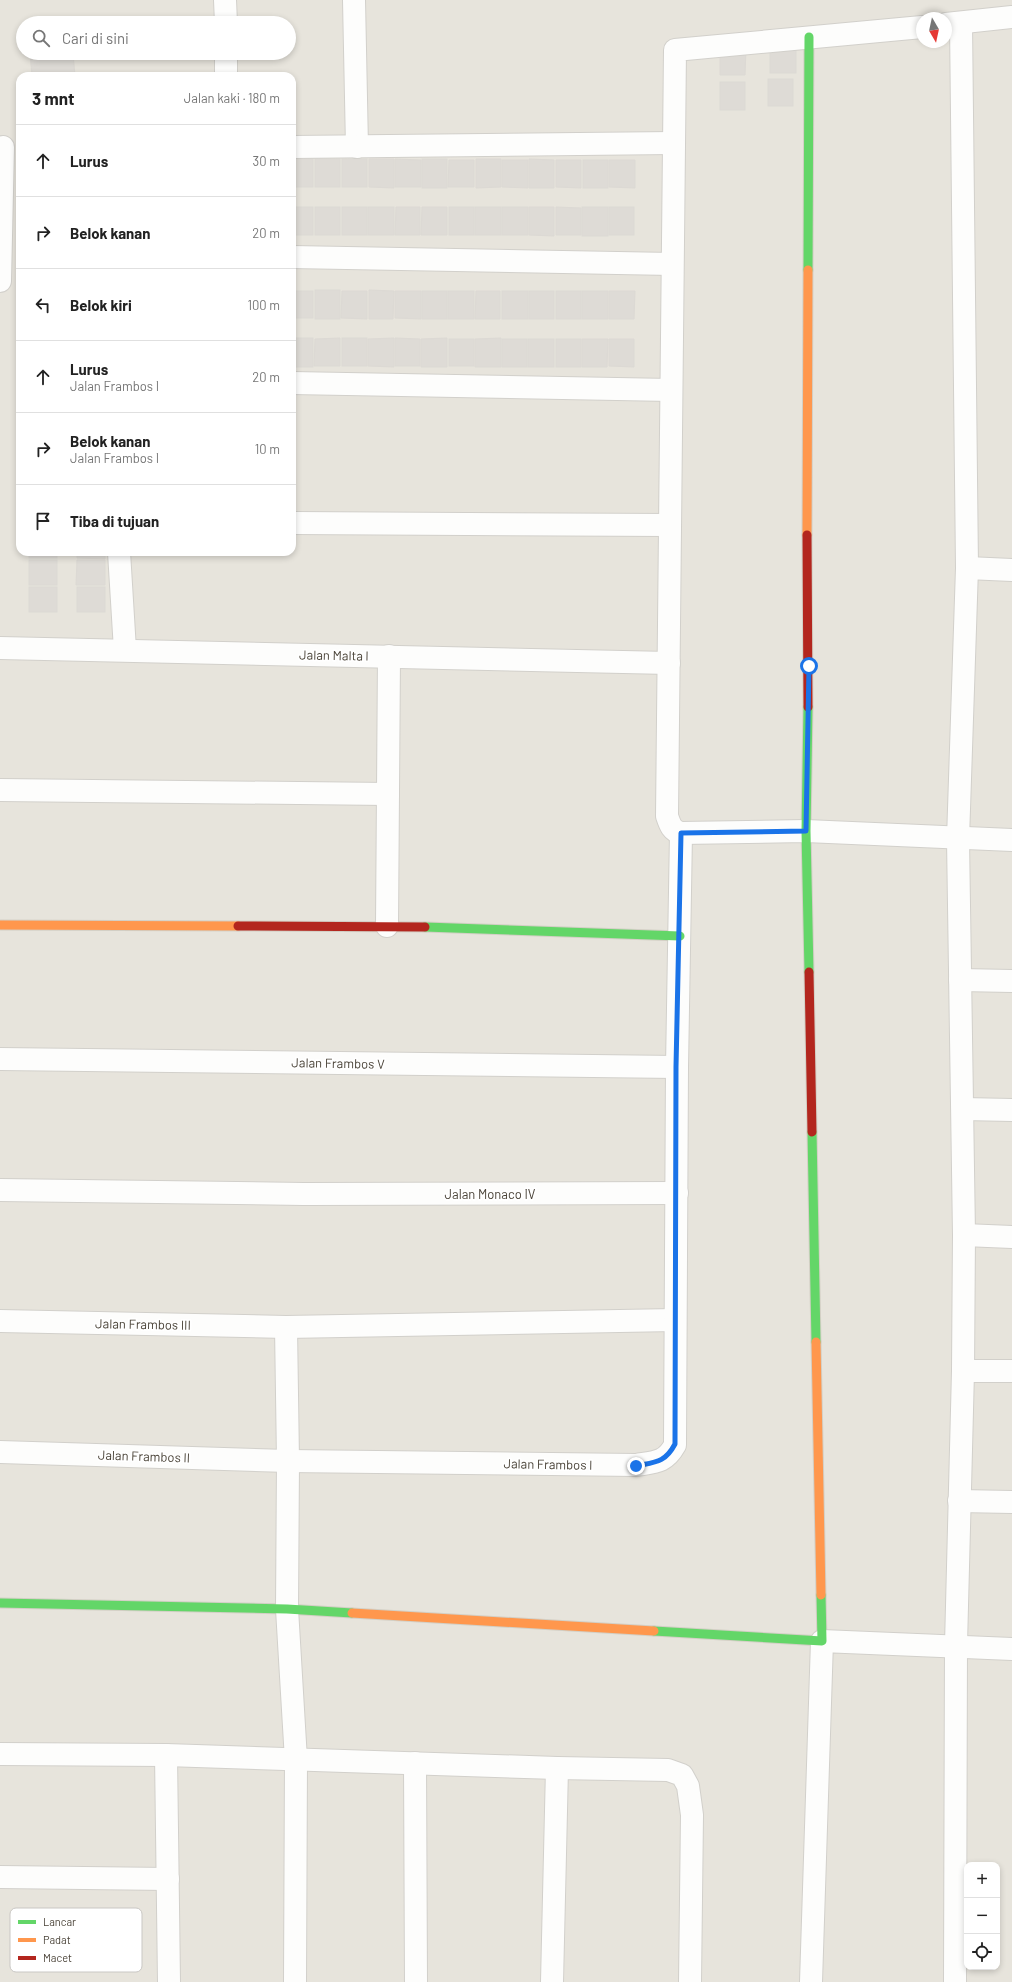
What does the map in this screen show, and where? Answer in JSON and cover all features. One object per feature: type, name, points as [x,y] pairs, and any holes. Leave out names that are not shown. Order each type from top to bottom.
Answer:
[{"type":"street","points":[[225,0],[226,16]]},
{"type":"street","points":[[354,0],[357,146]]},
{"type":"street","points":[[955,1982],[956,1645],[963,1371],[964,1235],[958,839],[967,568],[954,24],[1012,17]]},
{"type":"street","points":[[916,28],[675,50],[667,816],[672,828],[676,832],[681,833],[806,831],[958,839],[1012,840]]},
{"type":"street","points":[[809,37],[807,614],[809,666],[806,831],[822,1641],[811,1982]]},
{"type":"street","points":[[226,60],[226,72]]},
{"type":"street","points":[[296,147],[673,143]]},
{"type":"street","points":[[0,281],[8,147]]},
{"type":"street","points":[[296,257],[672,264]]},
{"type":"street","points":[[296,383],[671,390]]},
{"type":"street","points":[[296,523],[670,525]]},
{"type":"street","points":[[119,556],[125,650]]},
{"type":"street","points":[[967,568],[1012,570]]},
{"type":"street","name":"Jalan Malta I","points":[[0,648],[668,663]]},
{"type":"street","points":[[387,926],[389,656]]},
{"type":"street","points":[[0,790],[388,794]]},
{"type":"street","name":"Jalan Frambos I","points":[[288,1461],[636,1466],[658,1462],[670,1455],[675,1444],[677,1193],[676,1067],[680,936],[681,833]]},
{"type":"street","points":[[0,925],[387,926],[680,936]]},
{"type":"street","points":[[960,980],[1012,981]]},
{"type":"street","name":"Jalan Frambos V","points":[[0,1058],[676,1067]]},
{"type":"street","points":[[963,1109],[1012,1110]]},
{"type":"street","name":"Jalan Monaco IV","points":[[0,1190],[304,1194],[677,1193]]},
{"type":"street","points":[[964,1235],[1012,1237]]},
{"type":"street","name":"Jalan Frambos III","points":[[0,1321],[286,1327],[675,1320]]},
{"type":"street","points":[[286,1327],[288,1461],[287,1609],[296,1760],[296,1982]]},
{"type":"street","points":[[963,1371],[1012,1372]]},
{"type":"street","name":"Jalan Frambos II","points":[[0,1452],[288,1461]]},
{"type":"street","points":[[959,1501],[1012,1502]]},
{"type":"street","points":[[0,1603],[287,1609],[822,1641],[1012,1648]]},
{"type":"street","points":[[0,1754],[166,1755],[557,1768],[668,1770],[682,1775],[688,1786],[692,1815],[690,1982]]},
{"type":"street","points":[[166,1755],[169,1982]]},
{"type":"street","points":[[415,1763],[416,1982]]},
{"type":"street","points":[[552,1982],[557,1768]]},
{"type":"street","points":[[0,1877],[168,1879]]},
{"type":"shaded area","points":[[0,0],[1012,0],[1012,1982],[0,1982]]},
{"type":"building","points":[[770,45],[796,45],[796,73],[770,73]]},
{"type":"building","points":[[720,48],[746,48],[745,75],[720,75]]},
{"type":"building","points":[[31,60],[74,60],[75,72],[32,72]]},
{"type":"building","points":[[768,79],[793,79],[793,106],[768,106]]},
{"type":"building","points":[[720,82],[745,82],[745,110],[720,110]]},
{"type":"building","points":[[296,159],[313,159],[313,187],[296,187]]},
{"type":"building","points":[[315,159],[340,159],[340,187],[315,187]]},
{"type":"building","points":[[342,159],[367,159],[367,187],[342,187]]},
{"type":"building","points":[[369,159],[394,159],[394,188],[369,187]]},
{"type":"building","points":[[395,159],[421,160],[421,187],[395,187]]},
{"type":"building","points":[[422,159],[447,159],[447,188],[422,188]]},
{"type":"building","points":[[476,159],[501,159],[501,187],[476,188]]},
{"type":"building","points":[[529,159],[554,160],[554,188],[529,188]]},
{"type":"building","points":[[449,160],[474,160],[474,187],[448,187]]},
{"type":"building","points":[[502,160],[528,160],[528,188],[502,187]]},
{"type":"building","points":[[556,160],[581,160],[581,188],[556,187]]},
{"type":"building","points":[[583,160],[608,160],[608,188],[583,188]]},
{"type":"building","points":[[609,160],[635,160],[635,188],[609,187]]},
{"type":"building","points":[[296,207],[313,207],[313,235],[296,235]]},
{"type":"building","points":[[315,207],[340,207],[340,235],[315,235]]},
{"type":"building","points":[[342,207],[367,207],[367,235],[342,235]]},
{"type":"building","points":[[368,207],[394,207],[394,235],[368,235]]},
{"type":"building","points":[[396,207],[420,207],[420,235],[395,235]]},
{"type":"building","points":[[422,207],[447,207],[447,235],[421,235]]},
{"type":"building","points":[[449,207],[474,207],[474,235],[449,235]]},
{"type":"building","points":[[475,207],[501,207],[501,235],[475,235]]},
{"type":"building","points":[[502,207],[528,207],[528,235],[502,235]]},
{"type":"building","points":[[529,207],[554,207],[554,236],[529,235]]},
{"type":"building","points":[[556,207],[581,208],[581,235],[556,235]]},
{"type":"building","points":[[582,207],[608,207],[608,236],[582,236]]},
{"type":"building","points":[[609,207],[634,207],[634,235],[609,235]]},
{"type":"building","points":[[315,290],[340,290],[340,319],[315,319]]},
{"type":"building","points":[[369,290],[394,291],[393,319],[369,319]]},
{"type":"building","points":[[296,291],[313,291],[313,318],[296,318]]},
{"type":"building","points":[[342,291],[367,291],[367,319],[341,318]]},
{"type":"building","points":[[395,291],[421,291],[421,319],[395,318]]},
{"type":"building","points":[[422,291],[447,291],[447,319],[422,319]]},
{"type":"building","points":[[448,291],[474,291],[474,319],[448,319]]},
{"type":"building","points":[[476,291],[500,291],[500,319],[475,319]]},
{"type":"building","points":[[502,291],[528,291],[528,319],[502,319]]},
{"type":"building","points":[[529,291],[554,291],[554,319],[529,319]]},
{"type":"building","points":[[556,291],[581,291],[581,319],[556,319]]},
{"type":"building","points":[[582,291],[608,291],[608,319],[582,319]]},
{"type":"building","points":[[609,291],[635,291],[634,319],[609,319]]},
{"type":"building","points":[[296,338],[313,338],[313,367],[296,367]]},
{"type":"building","points":[[340,338],[340,366],[314,366],[315,339]]},
{"type":"building","points":[[342,338],[367,338],[367,366],[342,366]]},
{"type":"building","points":[[394,338],[394,367],[368,366],[368,339]]},
{"type":"building","points":[[395,338],[420,339],[420,366],[395,366]]},
{"type":"building","points":[[447,338],[447,367],[421,367],[421,339]]},
{"type":"building","points":[[501,338],[501,367],[475,367],[475,339]]},
{"type":"building","points":[[449,339],[474,339],[474,366],[449,366]]},
{"type":"building","points":[[502,339],[527,339],[527,367],[502,367]]},
{"type":"building","points":[[528,339],[554,339],[554,367],[528,367]]},
{"type":"building","points":[[556,339],[581,339],[581,367],[556,367]]},
{"type":"building","points":[[582,339],[608,339],[607,367],[582,367]]},
{"type":"building","points":[[609,339],[634,339],[634,367],[609,366]]},
{"type":"building","points":[[29,556],[57,556],[57,558],[29,558]]},
{"type":"building","points":[[77,556],[105,556],[105,559],[77,558]]},
{"type":"building","points":[[29,560],[57,560],[57,585],[29,585]]},
{"type":"building","points":[[77,560],[105,560],[105,585],[76,585]]},
{"type":"building","points":[[29,587],[57,587],[57,612],[29,612]]},
{"type":"building","points":[[77,587],[105,587],[105,612],[77,612]]},
{"type":"traffic: fast","points":[[808,270],[809,37]]},
{"type":"traffic: fast","points":[[808,707],[806,831],[809,972]]},
{"type":"traffic: fast","points":[[425,927],[680,936]]},
{"type":"traffic: fast","points":[[812,1132],[816,1342]]},
{"type":"traffic: fast","points":[[654,1631],[822,1641],[821,1595]]},
{"type":"traffic: fast","points":[[0,1603],[287,1609],[352,1613]]},
{"type":"traffic: slow","points":[[807,535],[808,270]]},
{"type":"traffic: slow","points":[[0,925],[238,926]]},
{"type":"traffic: slow","points":[[816,1342],[821,1595]]},
{"type":"traffic: slow","points":[[352,1613],[654,1631]]},
{"type":"traffic: jam","points":[[807,535],[808,707]]},
{"type":"traffic: jam","points":[[238,926],[425,927]]},
{"type":"traffic: jam","points":[[809,972],[812,1132]]},
{"type":"route","points":[[636,1466],[658,1462],[670,1455],[675,1444],[677,1193],[676,1067],[680,936],[681,833],[806,831],[809,666]]}]
